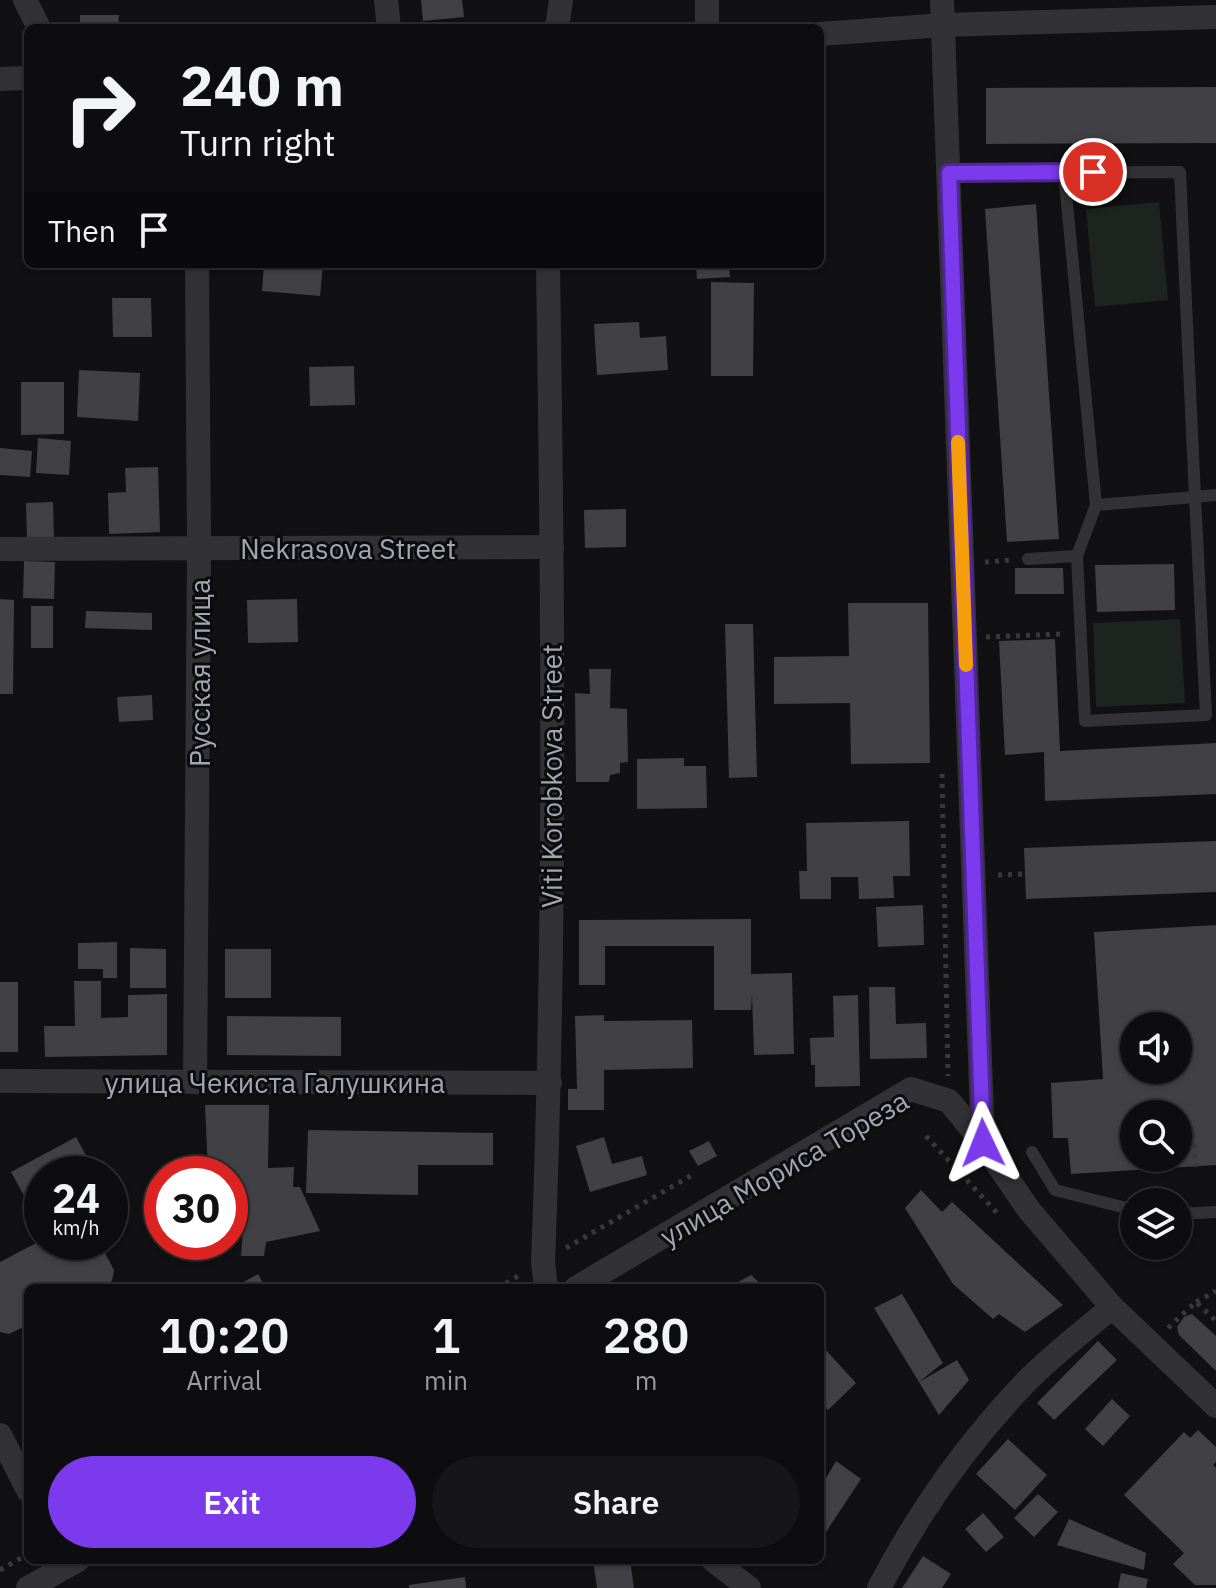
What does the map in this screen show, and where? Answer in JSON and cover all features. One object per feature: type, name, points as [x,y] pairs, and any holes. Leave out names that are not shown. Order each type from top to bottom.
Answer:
[{"type":"street","points":[[25,0],[39,24]]},
{"type":"street","points":[[41,0],[41,24]]},
{"type":"street","points":[[386,0],[389,24]]},
{"type":"street","points":[[558,24],[561,0]]},
{"type":"street","points":[[707,0],[707,24]]},
{"type":"street","points":[[942,0],[983,1143]]},
{"type":"street","points":[[824,34],[943,25],[1216,17]]},
{"type":"street","points":[[0,79],[24,78]]},
{"type":"street","name":"Русская улица","points":[[195,1082],[199,548],[197,268]]},
{"type":"street","name":"Viti Korobkova Street","points":[[546,1284],[543,1262],[550,1083],[552,547],[548,268]]},
{"type":"street","name":"Nekrasova Street","points":[[0,549],[552,547]]},
{"type":"street","name":"улица Чекиста Галушкина","points":[[0,1081],[550,1083]]},
{"type":"street","name":"улица Мориса Тореза","points":[[583,1284],[911,1089],[949,1101],[983,1143],[1029,1210],[1112,1307],[1216,1406]]},
{"type":"street","points":[[879,1588],[934,1492],[966,1449],[1026,1382],[1112,1307]]},
{"type":"street","points":[[0,1435],[24,1482]]},
{"type":"street","points":[[718,1564],[749,1588]]},
{"type":"street","points":[[28,1588],[71,1569]]},
{"type":"lane","points":[[949,173],[1064,172],[1180,172],[1206,715],[1085,721],[1077,556],[1096,505],[1064,172]]},
{"type":"lane","points":[[1096,505],[1216,495]]},
{"type":"lane","points":[[1028,559],[1077,556]]},
{"type":"lane","points":[[1032,1152],[1055,1190],[1120,1206]]},
{"type":"lane","points":[[1192,1213],[1216,1212]]},
{"type":"path","points":[[974,563],[1028,559]]},
{"type":"path","points":[[965,638],[1081,634]]},
{"type":"path","points":[[997,875],[1025,874]]},
{"type":"path","points":[[1193,1134],[1196,1167]]},
{"type":"path","points":[[504,1284],[694,1174]]},
{"type":"path","points":[[1161,1334],[1196,1302],[1216,1291]]},
{"type":"path","points":[[1196,1302],[1216,1321]]},
{"type":"path","points":[[0,1570],[24,1556]]},
{"type":"shaded area","points":[[1159,202],[1168,300],[1095,307],[1086,209]]},
{"type":"shaded area","points":[[1180,619],[1185,703],[1096,707],[1093,623]]},
{"type":"building","points":[[421,0],[462,0],[464,17],[423,21]]},
{"type":"building","points":[[80,15],[119,15],[118,24],[80,24]]},
{"type":"building","points":[[1216,87],[1216,143],[986,144],[986,88]]},
{"type":"building","points":[[1036,204],[1059,539],[1007,542],[985,209]]},
{"type":"building","points":[[264,268],[323,268],[320,296],[262,291]]},
{"type":"building","points":[[696,268],[729,268],[730,277],[697,279]]},
{"type":"building","points":[[711,282],[754,283],[753,376],[711,376]]},
{"type":"building","points":[[112,298],[151,298],[152,337],[113,337]]},
{"type":"building","points":[[639,322],[640,338],[666,336],[668,370],[597,375],[594,324]]},
{"type":"building","points":[[354,366],[355,405],[310,406],[309,367]]},
{"type":"building","points":[[79,370],[140,373],[138,421],[77,417]]},
{"type":"building","points":[[21,382],[64,382],[64,434],[21,435]]},
{"type":"building","points":[[38,438],[71,441],[69,475],[36,473]]},
{"type":"building","points":[[0,448],[32,451],[30,477],[0,475]]},
{"type":"building","points":[[158,467],[160,532],[109,534],[108,493],[126,492],[125,468]]},
{"type":"building","points":[[53,502],[54,539],[27,540],[26,503]]},
{"type":"building","points":[[626,509],[626,547],[585,548],[584,510]]},
{"type":"building","points":[[24,561],[55,562],[54,599],[23,598]]},
{"type":"building","points":[[1174,564],[1175,610],[1097,612],[1095,565]]},
{"type":"building","points":[[1015,568],[1063,568],[1064,594],[1015,594]]},
{"type":"building","points":[[0,599],[14,600],[13,694],[0,694]]},
{"type":"building","points":[[297,599],[298,642],[248,643],[247,600]]},
{"type":"building","points":[[848,603],[928,603],[930,763],[851,764],[850,703],[774,704],[774,657],[849,656]]},
{"type":"building","points":[[31,606],[53,606],[53,648],[31,648]]},
{"type":"building","points":[[86,611],[152,613],[152,630],[85,628]]},
{"type":"building","points":[[725,624],[753,624],[757,777],[729,778]]},
{"type":"building","points":[[1055,639],[1060,751],[1216,743],[1216,794],[1045,801],[1044,752],[1005,755],[999,641]]},
{"type":"building","points":[[589,669],[611,669],[610,708],[627,709],[628,762],[620,763],[620,773],[610,775],[609,782],[576,782],[575,693],[590,694]]},
{"type":"building","points":[[152,695],[153,720],[119,722],[117,697]]},
{"type":"building","points":[[684,758],[684,766],[706,766],[707,808],[637,809],[637,759]]},
{"type":"building","points":[[909,821],[910,876],[893,876],[894,898],[859,899],[858,877],[831,877],[831,899],[800,899],[799,871],[807,871],[806,823]]},
{"type":"building","points":[[1216,841],[1216,892],[1026,899],[1024,848]]},
{"type":"building","points":[[923,905],[924,945],[878,947],[876,907]]},
{"type":"building","points":[[751,919],[751,974],[792,973],[794,1054],[754,1055],[752,994],[751,1010],[714,1010],[714,946],[605,946],[605,985],[579,985],[579,920]]},
{"type":"building","points":[[1216,925],[1216,1165],[1192,1166],[1192,1100],[1120,1100],[1120,1171],[1071,1174],[1068,1138],[1053,1138],[1051,1083],[1103,1079],[1094,932]]},
{"type":"building","points":[[117,942],[117,978],[103,978],[103,969],[78,969],[78,943]]},
{"type":"building","points":[[130,948],[166,949],[166,988],[130,988]]},
{"type":"building","points":[[225,949],[271,949],[271,998],[225,998]]},
{"type":"building","points":[[74,981],[101,981],[101,1018],[128,1017],[128,995],[167,994],[167,1055],[45,1057],[44,1026],[75,1026]]},
{"type":"building","points":[[0,982],[18,982],[18,1052],[0,1052]]},
{"type":"building","points":[[869,987],[895,987],[896,1024],[926,1023],[927,1058],[870,1059]]},
{"type":"building","points":[[858,995],[860,1086],[815,1087],[810,1038],[834,1037],[833,996]]},
{"type":"building","points":[[604,1015],[604,1021],[692,1020],[693,1068],[604,1070],[604,1110],[568,1110],[568,1089],[577,1089],[575,1016]]},
{"type":"building","points":[[227,1016],[341,1017],[341,1056],[227,1055]]},
{"type":"building","points":[[205,1105],[269,1105],[268,1168],[294,1167],[293,1187],[300,1187],[320,1231],[266,1242],[264,1256],[248,1256],[248,1156],[207,1156]]},
{"type":"building","points":[[308,1130],[493,1133],[493,1165],[418,1165],[418,1195],[306,1193]]},
{"type":"building","points":[[76,1137],[86,1156],[41,1156]]},
{"type":"building","points":[[604,1137],[612,1164],[642,1156],[647,1175],[590,1192],[576,1146]]},
{"type":"building","points":[[709,1141],[717,1156],[698,1166],[689,1151]]},
{"type":"building","points":[[24,1165],[24,1196],[11,1172]]},
{"type":"building","points":[[921,1190],[942,1212],[952,1202],[1063,1305],[1025,1332],[999,1314],[993,1319],[953,1284],[905,1208]]},
{"type":"building","points":[[24,1249],[24,1260],[109,1260],[114,1270],[112,1281],[106,1284],[24,1284],[24,1327],[9,1334],[0,1332],[0,1262]]},
{"type":"building","points":[[258,1274],[264,1284],[240,1284]]},
{"type":"building","points":[[751,1275],[761,1284],[734,1284]]},
{"type":"building","points":[[902,1294],[943,1363],[919,1382],[874,1308]]},
{"type":"building","points":[[1192,1314],[1216,1336],[1216,1371],[1179,1335],[1177,1327],[1184,1317]]},
{"type":"building","points":[[1098,1341],[1117,1360],[1054,1420],[1037,1403]]},
{"type":"building","points":[[824,1348],[856,1383],[828,1410],[824,1406]]},
{"type":"building","points":[[957,1360],[969,1380],[939,1415],[919,1382]]},
{"type":"building","points":[[1112,1399],[1130,1416],[1103,1446],[1085,1429]]},
{"type":"building","points":[[1198,1430],[1216,1447],[1216,1462],[1213,1465],[1216,1468],[1216,1585],[1195,1585],[1173,1564],[1184,1553],[1124,1495],[1184,1432],[1190,1438]]},
{"type":"building","points":[[1008,1439],[1047,1475],[1015,1510],[976,1474]]},
{"type":"building","points":[[836,1461],[861,1479],[824,1535],[824,1481]]},
{"type":"building","points":[[1038,1494],[1058,1512],[1034,1537],[1014,1518]]},
{"type":"building","points":[[983,1513],[1004,1537],[986,1552],[965,1529]]},
{"type":"building","points":[[1069,1519],[1146,1553],[1144,1570],[1057,1545]]},
{"type":"building","points":[[923,1556],[951,1574],[942,1588],[902,1588]]},
{"type":"building","points":[[594,1564],[631,1564],[634,1588],[597,1588]]},
{"type":"building","points":[[1121,1573],[1148,1579],[1146,1588],[1118,1588]]},
{"type":"building","points":[[465,1577],[466,1588],[409,1588],[409,1585]]},
{"type":"slow traffic","points":[[958,442],[966,665]]},
{"type":"route","points":[[983,1143],[949,173],[1093,172]]}]
